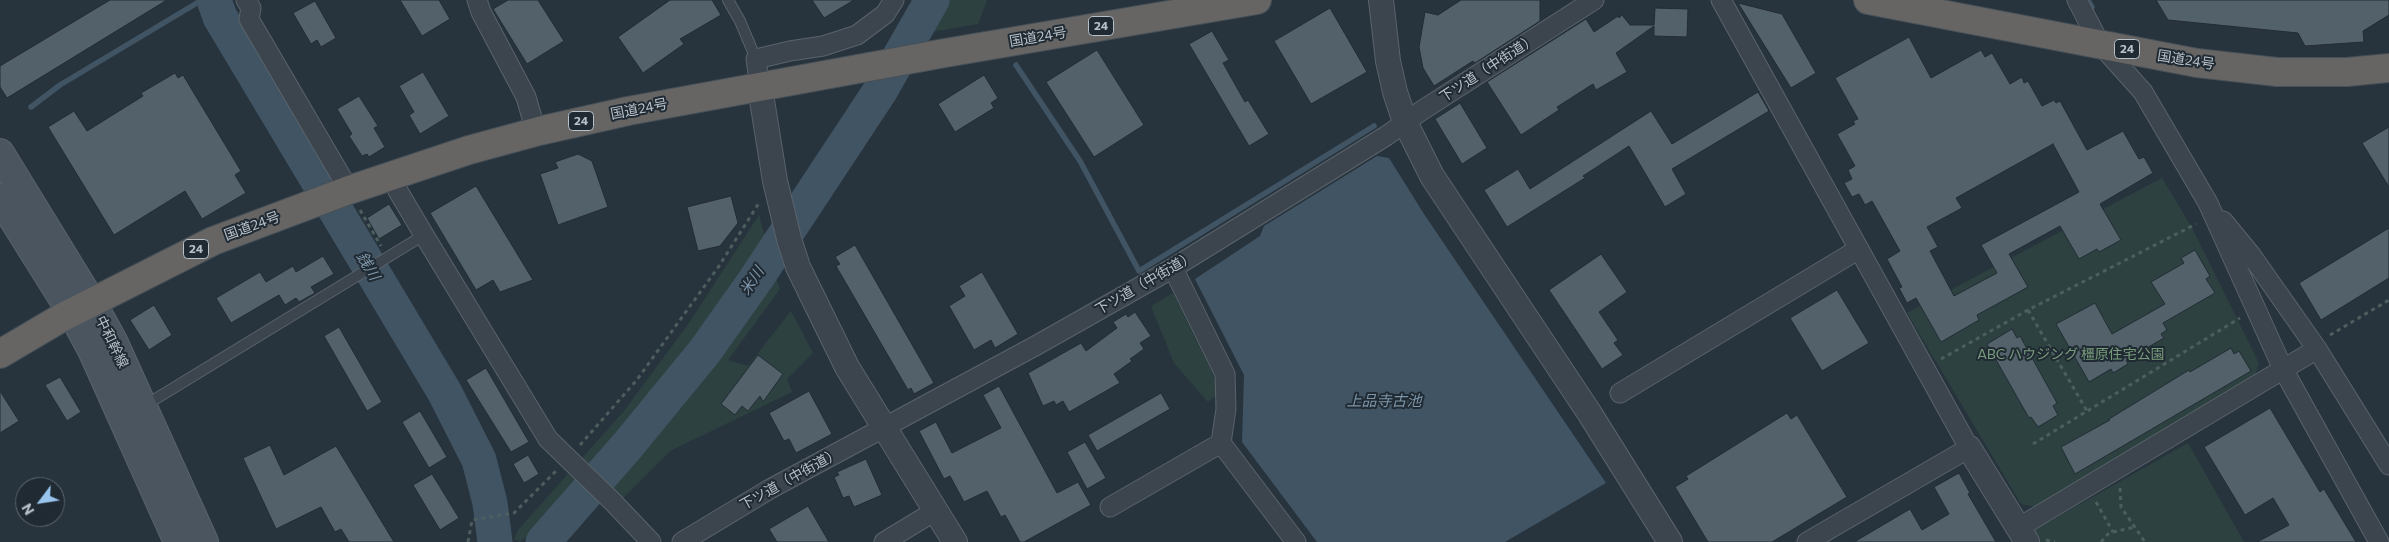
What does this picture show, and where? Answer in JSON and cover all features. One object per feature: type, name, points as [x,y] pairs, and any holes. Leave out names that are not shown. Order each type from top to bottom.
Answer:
[{"type":"highway","name":"国道24号","points":[[0,354],[82,308],[212,241],[305,206],[350,196],[394,176],[469,150],[628,110],[760,88],[945,53],[1257,0]]},
{"type":"highway","name":"国道24号","points":[[1868,0],[2197,63],[2277,72],[2347,72],[2389,68]]},
{"type":"main road","name":"中和幹線","points":[[0,153],[82,308],[143,406],[204,542]]},
{"type":"main road","name":"中和幹線","points":[[0,198],[82,308],[92,350],[178,542]]},
{"type":"street","points":[[246,0],[251,8],[249,19],[350,196]]},
{"type":"street","points":[[478,0],[480,12],[526,97],[532,118],[539,131]]},
{"type":"street","points":[[894,0],[885,14],[857,35],[823,46],[790,51],[756,60],[773,172],[789,239],[798,267],[847,367],[955,542]]},
{"type":"street","points":[[1381,0],[1388,61],[1405,122],[1432,176],[1590,414],[1670,542]]},
{"type":"street","name":"下ツ道（中街道）","points":[[682,542],[770,489],[1037,345],[1173,268],[1386,136],[1594,0]]},
{"type":"street","points":[[1721,0],[1969,448],[2023,535],[2087,486],[2283,369],[2320,344]]},
{"type":"street","points":[[2077,0],[2100,44],[2143,92],[2208,203],[2283,369],[2379,542]]},
{"type":"street","points":[[394,176],[398,191],[548,439],[651,542]]},
{"type":"street","points":[[2208,203],[2320,344],[2389,465]]},
{"type":"street","points":[[1620,393],[1859,249]]},
{"type":"street","points":[[1173,268],[1225,374],[1226,409],[1221,443],[1296,542]]},
{"type":"street","points":[[1110,507],[1221,443]]},
{"type":"street","points":[[1807,542],[1969,448]]},
{"type":"street","points":[[884,542],[935,511]]},
{"type":"lane","points":[[728,0],[740,21],[756,60]]},
{"type":"lane","points":[[143,406],[424,235]]},
{"type":"path","points":[[468,542],[472,520],[514,513],[571,461],[636,381],[719,266],[773,172]]},
{"type":"path","points":[[350,196],[385,258]]},
{"type":"path","points":[[1925,368],[2028,310],[2196,224]]},
{"type":"path","points":[[2320,344],[2389,300]]},
{"type":"path","points":[[2028,310],[2087,411]]},
{"type":"path","points":[[2033,444],[2241,317]]},
{"type":"path","points":[[2118,468],[2121,507],[2145,542]]},
{"type":"path","points":[[2087,486],[2113,532]]},
{"type":"path","points":[[2101,542],[2113,532],[2135,527]]},
{"type":"green space","points":[[944,0],[987,0],[978,24],[925,33]]},
{"type":"green space","name":"ABC ハウジング 橿原住宅公園","points":[[2162,178],[2191,226],[2259,363],[2255,377],[2035,507],[2021,504],[1907,313]]},
{"type":"green space","points":[[759,215],[767,245],[746,280],[689,362],[552,518],[520,542],[514,539],[518,530],[624,411],[689,323]]},
{"type":"green space","points":[[774,274],[780,289],[728,360],[748,366],[791,311],[813,353],[787,379],[792,392],[670,451],[622,499],[608,485],[694,387]]},
{"type":"green space","points":[[1173,293],[1212,372],[1219,393],[1208,402],[1174,363],[1151,306]]},
{"type":"green space","points":[[2188,443],[2244,542],[2028,542],[2024,536]]},
{"type":"water","name":"上品寺古池","points":[[1377,156],[1389,158],[1424,214],[1606,483],[1505,542],[1317,542],[1242,442],[1244,375],[1195,279],[1260,236],[1264,226]]},
{"type":"building","points":[[110,0],[167,0],[7,98],[0,87],[0,66]]},
{"type":"building","points":[[400,0],[439,0],[450,19],[422,36]]},
{"type":"building","points":[[508,0],[538,0],[564,41],[527,64],[493,9]]},
{"type":"building","points":[[670,0],[712,0],[721,15],[680,39],[684,44],[643,73],[618,37]]},
{"type":"building","points":[[812,0],[854,0],[824,18]]},
{"type":"building","points":[[1461,0],[1540,0],[1540,21],[1475,63],[1473,61],[1434,86],[1423,68],[1419,47],[1425,12],[1438,15]]},
{"type":"building","points":[[2156,0],[2389,0],[2389,15],[2363,31],[2364,42],[2305,46],[2298,33],[2168,20]]},
{"type":"building","points":[[315,1],[336,38],[321,47],[317,40],[311,44],[293,13]]},
{"type":"building","points":[[1738,3],[1782,14],[1816,73],[1791,88]]},
{"type":"building","points":[[1330,8],[1367,72],[1311,104],[1274,41]]},
{"type":"building","points":[[1655,8],[1688,9],[1687,37],[1654,36],[1654,26],[1616,53],[1627,72],[1596,90],[1593,84],[1557,107],[1559,110],[1521,135],[1487,82],[1586,19],[1594,32],[1622,15],[1630,25],[1654,25]]},
{"type":"building","points":[[1212,31],[1229,60],[1223,63],[1245,102],[1248,100],[1269,134],[1249,146],[1189,44]]},
{"type":"building","points":[[1909,37],[1931,78],[1981,50],[1985,57],[1992,53],[2010,84],[2022,77],[2024,83],[2028,81],[2042,106],[2054,100],[2056,103],[2060,101],[2087,150],[2123,131],[2139,159],[2144,157],[2153,173],[2100,204],[2121,240],[2099,252],[2097,249],[2079,259],[2060,226],[2009,254],[2028,287],[1977,315],[1979,320],[1941,342],[1916,298],[1907,303],[1899,288],[1902,287],[1887,259],[1900,251],[1872,201],[1865,205],[1859,194],[1852,197],[1844,183],[1852,179],[1848,170],[1855,166],[1837,134],[1855,124],[1853,121],[1858,119],[1835,78]],"holes":[[[2053,144],[2079,192],[1981,245],[1997,273],[1954,296],[1930,251],[1938,247],[1927,227],[1962,208],[1956,198]]]},
{"type":"building","points":[[1097,50],[1144,125],[1094,157],[1046,82]]},
{"type":"building","points":[[423,72],[449,116],[420,134],[409,115],[414,112],[399,86]]},
{"type":"building","points":[[175,73],[178,78],[183,75],[241,171],[235,175],[246,193],[202,219],[185,191],[114,235],[48,127],[74,111],[87,131],[143,96],[141,93]]},
{"type":"building","points":[[984,75],[998,98],[991,103],[994,108],[955,132],[938,104]]},
{"type":"building","points":[[1758,92],[1769,111],[1672,169],[1686,194],[1665,207],[1629,146],[1583,176],[1585,178],[1507,227],[1484,190],[1518,169],[1530,189],[1651,111],[1672,144]]},
{"type":"building","points":[[359,96],[378,126],[374,128],[385,147],[369,157],[367,154],[362,156],[349,136],[352,134],[337,109]]},
{"type":"building","points":[[1460,103],[1487,148],[1462,164],[1435,119]]},
{"type":"building","points":[[2389,127],[2389,187],[2362,143]]},
{"type":"building","points":[[578,154],[592,161],[608,207],[558,225],[540,174],[558,168],[555,162]]},
{"type":"building","points":[[476,186],[533,280],[500,292],[493,280],[476,290],[430,213]]},
{"type":"building","points":[[731,196],[738,223],[720,246],[698,251],[687,207]]},
{"type":"building","points":[[389,204],[402,225],[379,239],[367,218]]},
{"type":"building","points":[[2389,228],[2389,278],[2321,320],[2299,283]]},
{"type":"building","points":[[855,245],[934,383],[914,394],[911,388],[908,390],[836,266],[840,264],[835,257]]},
{"type":"building","points":[[2195,250],[2210,276],[2206,279],[2215,293],[2163,323],[2167,330],[2161,334],[2164,338],[2126,360],[2128,364],[2113,373],[2111,369],[2089,382],[2056,324],[2095,303],[2112,334],[2165,304],[2151,282],[2184,263],[2181,258]]},
{"type":"building","points":[[1601,254],[1627,292],[1599,312],[1618,340],[1614,343],[1623,355],[1602,369],[1549,290]]},
{"type":"building","points":[[323,256],[334,274],[311,287],[315,293],[299,302],[296,298],[285,305],[279,295],[231,323],[216,298],[260,272],[266,282],[293,266],[296,272]]},
{"type":"building","points":[[982,272],[1018,334],[995,348],[991,340],[974,350],[949,306],[965,296],[959,286]]},
{"type":"building","points":[[1837,290],[1869,343],[1822,371],[1790,318]]},
{"type":"building","points":[[154,305],[172,335],[149,350],[130,320]]},
{"type":"building","points":[[1135,312],[1151,336],[1140,343],[1144,349],[1130,359],[1132,361],[1114,374],[1120,383],[1069,412],[1063,401],[1056,405],[1054,401],[1043,406],[1028,373],[1081,343],[1086,351],[1117,328],[1113,322],[1126,314],[1128,317]]},
{"type":"building","points":[[339,327],[382,402],[367,411],[324,336]]},
{"type":"building","points":[[2012,329],[2017,338],[2020,336],[2057,403],[2053,406],[2058,415],[2038,427],[2031,417],[2029,418],[1987,344]]},
{"type":"building","points":[[2231,348],[2234,354],[2239,351],[2251,371],[2075,474],[2061,447],[2110,420],[2189,370],[2190,372]]},
{"type":"building","points":[[758,355],[783,374],[763,402],[760,396],[748,411],[742,406],[735,415],[721,404]]},
{"type":"building","points":[[486,368],[529,442],[511,452],[466,380]]},
{"type":"building","points":[[60,377],[81,412],[67,421],[45,385]]},
{"type":"building","points":[[999,386],[1057,493],[1078,482],[1091,505],[1024,542],[1020,542],[1005,515],[1001,517],[987,491],[964,502],[950,476],[944,479],[919,431],[936,422],[952,453],[1001,428],[983,395]]},
{"type":"building","points":[[0,391],[19,421],[0,433]]},
{"type":"building","points":[[809,391],[832,434],[796,453],[789,439],[784,441],[769,413]]},
{"type":"building","points":[[1161,393],[1170,409],[1097,451],[1088,435]]},
{"type":"building","points":[[2270,408],[2320,492],[2324,489],[2356,542],[2257,542],[2289,525],[2273,498],[2245,515],[2204,447]]},
{"type":"building","points":[[420,411],[447,457],[429,468],[402,422]]},
{"type":"building","points":[[1787,413],[1791,419],[1797,415],[1847,497],[1772,542],[1708,542],[1675,487],[1688,479],[1686,476]]},
{"type":"building","points":[[1085,442],[1106,478],[1087,489],[1067,452]]},
{"type":"building","points":[[270,445],[284,475],[336,446],[394,542],[349,542],[341,529],[335,532],[321,507],[276,529],[243,458]]},
{"type":"building","points":[[528,455],[539,474],[524,483],[513,464]]},
{"type":"building","points":[[866,459],[882,495],[854,507],[849,496],[843,498],[834,477],[839,475],[837,472]]},
{"type":"building","points":[[1959,473],[1970,493],[1968,494],[1996,542],[1854,542],[1910,509],[1922,530],[1949,514],[1934,487]]},
{"type":"building","points":[[432,474],[459,518],[440,530],[413,485]]},
{"type":"building","points":[[808,506],[829,542],[777,542],[769,529]]},
{"type":"waterway","points":[[31,107],[60,85],[202,0]]},
{"type":"waterway","name":"銭川","points":[[214,0],[220,17],[445,393],[479,460],[490,503],[495,542]]},
{"type":"waterway","name":"米川","points":[[543,542],[628,445],[705,351],[756,279],[880,91],[932,0]]},
{"type":"waterway","points":[[2088,0],[2092,7]]},
{"type":"waterway","points":[[1016,65],[1080,161],[1139,271],[1374,126]]}]
